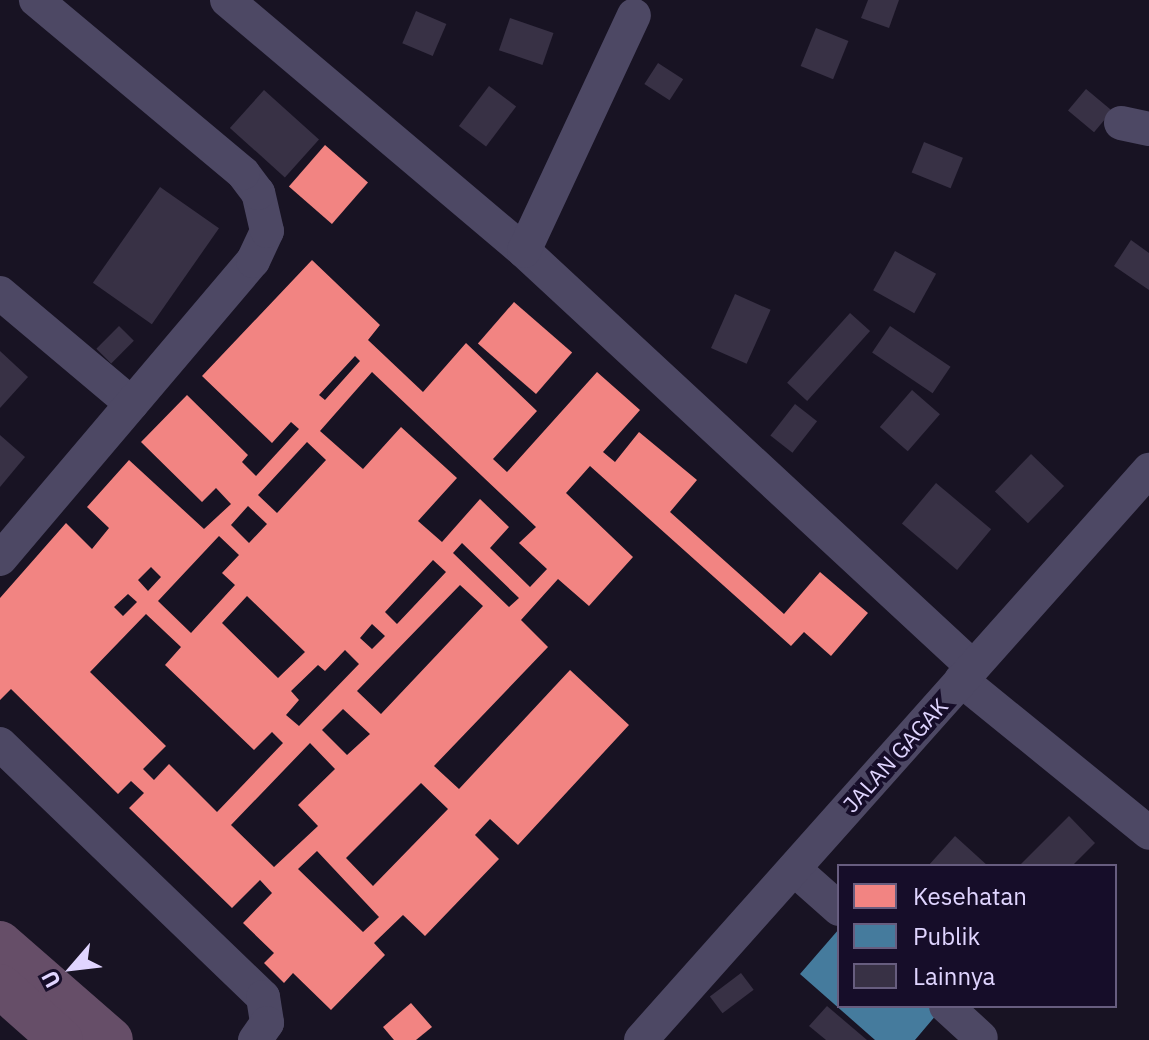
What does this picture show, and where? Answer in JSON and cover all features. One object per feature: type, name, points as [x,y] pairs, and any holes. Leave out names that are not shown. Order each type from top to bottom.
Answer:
[{"type":"highway","points":[[0,943],[111,1040]]},
{"type":"highway","points":[[0,986],[61,1040]]},
{"type":"street","points":[[0,559],[253,261],[267,231],[266,214],[243,173],[36,0]]},
{"type":"street","points":[[227,0],[524,251],[967,673],[1149,833]]},
{"type":"street","points":[[524,251],[634,15]]},
{"type":"street","points":[[0,293],[132,404]]},
{"type":"street","name":"JALAN GAGAK","points":[[641,1040],[1149,470]]},
{"type":"street","points":[[0,744],[263,997],[267,1023],[255,1040]]},
{"type":"street","points":[[794,869],[837,907]]},
{"type":"street","points":[[948,1008],[981,1038]]},
{"type":"building: Kesehatan","points":[[325,145],[368,182],[332,224],[289,187]]},
{"type":"building: Kesehatan","points":[[312,260],[380,325],[368,340],[423,392],[466,343],[537,411],[493,459],[507,472],[597,372],[640,410],[603,452],[615,462],[639,432],[697,480],[670,512],[784,614],[820,572],[868,613],[831,656],[804,632],[791,646],[590,466],[566,493],[633,557],[589,606],[558,579],[521,620],[548,647],[434,766],[459,789],[570,670],[629,725],[518,845],[490,819],[475,835],[499,859],[425,936],[403,915],[374,943],[385,955],[331,1010],[293,973],[284,983],[264,963],[274,953],[243,923],[272,893],[260,880],[232,908],[129,808],[144,793],[131,781],[118,794],[11,689],[0,700],[0,598],[66,523],[92,549],[109,528],[87,507],[129,460],[204,529],[231,504],[216,488],[202,502],[141,442],[187,395],[248,455],[242,462],[256,476],[299,429],[291,422],[272,443],[202,376]],"holes":[[[355,356],[360,361],[325,400],[319,395]],[[372,372],[536,527],[519,543],[547,569],[530,587],[490,548],[509,527],[480,499],[442,542],[418,521],[457,478],[401,427],[363,469],[320,431]],[[307,442],[326,460],[277,513],[258,495]],[[248,506],[267,524],[249,543],[231,525]],[[219,536],[239,555],[222,573],[235,585],[191,633],[158,601]],[[462,543],[519,598],[509,607],[453,553]],[[433,560],[446,572],[397,624],[385,612]],[[151,567],[161,577],[148,591],[138,580]],[[460,585],[483,606],[381,714],[357,691]],[[128,594],[137,602],[123,616],[114,607]],[[247,596],[305,652],[278,678],[222,623]],[[146,614],[181,647],[165,665],[254,750],[272,732],[283,743],[217,812],[169,764],[154,780],[143,769],[166,746],[90,672]],[[372,624],[385,636],[372,649],[360,638]],[[345,650],[359,664],[299,726],[286,715],[299,700],[291,691],[318,665],[325,671]],[[343,709],[370,734],[347,755],[322,730]],[[310,743],[335,769],[298,805],[318,826],[274,867],[231,825]],[[421,783],[448,809],[373,886],[346,858]],[[317,851],[379,917],[363,932],[298,869]]]},
{"type":"building: Kesehatan","points":[[514,302],[572,353],[536,394],[478,344]]},
{"type":"building: Kesehatan","points":[[411,1003],[432,1027],[416,1040],[394,1040],[383,1027]]},
{"type":"building: Publik","points":[[837,931],[837,1007],[800,974]]},
{"type":"building: Publik","points":[[839,1008],[930,1008],[937,1014],[915,1040],[875,1040]]},
{"type":"building: Lainnya","points":[[868,0],[899,0],[889,28],[861,18]]},
{"type":"building: Lainnya","points":[[416,11],[446,24],[433,56],[402,43]]},
{"type":"building: Lainnya","points":[[510,18],[553,33],[542,65],[499,50]]},
{"type":"building: Lainnya","points":[[816,28],[848,41],[833,79],[801,66]]},
{"type":"building: Lainnya","points":[[658,63],[683,79],[670,100],[644,84]]},
{"type":"building: Lainnya","points":[[489,86],[516,106],[486,146],[459,126]]},
{"type":"building: Lainnya","points":[[1086,89],[1112,111],[1094,132],[1068,110]]},
{"type":"building: Lainnya","points":[[264,90],[319,140],[285,177],[230,128]]},
{"type":"building: Lainnya","points":[[924,142],[963,158],[951,188],[912,173]]},
{"type":"building: Lainnya","points":[[160,187],[219,228],[152,324],[93,283]]},
{"type":"building: Lainnya","points":[[1131,240],[1149,253],[1149,290],[1114,266]]},
{"type":"building: Lainnya","points":[[895,251],[936,274],[914,313],[873,290]]},
{"type":"building: Lainnya","points":[[735,294],[771,310],[747,364],[711,348]]},
{"type":"building: Lainnya","points":[[850,313],[870,331],[807,401],[787,383]]},
{"type":"building: Lainnya","points":[[119,326],[134,341],[111,363],[96,349]]},
{"type":"building: Lainnya","points":[[890,326],[951,367],[933,393],[872,353]]},
{"type":"building: Lainnya","points":[[0,351],[28,377],[0,408]]},
{"type":"building: Lainnya","points":[[912,390],[940,414],[908,451],[880,427]]},
{"type":"building: Lainnya","points":[[795,404],[817,421],[792,453],[770,436]]},
{"type":"building: Lainnya","points":[[0,435],[25,457],[0,487]]},
{"type":"building: Lainnya","points":[[1031,454],[1064,486],[1028,523],[995,491]]},
{"type":"building: Lainnya","points":[[936,483],[991,529],[957,570],[902,524]]},
{"type":"building: Lainnya","points":[[1069,816],[1095,843],[1074,864],[1021,864]]},
{"type":"building: Lainnya","points":[[955,836],[986,864],[930,864]]},
{"type":"building: Lainnya","points":[[741,973],[754,990],[722,1013],[710,996]]},
{"type":"building: Lainnya","points":[[827,1006],[867,1040],[826,1040],[809,1026]]}]
